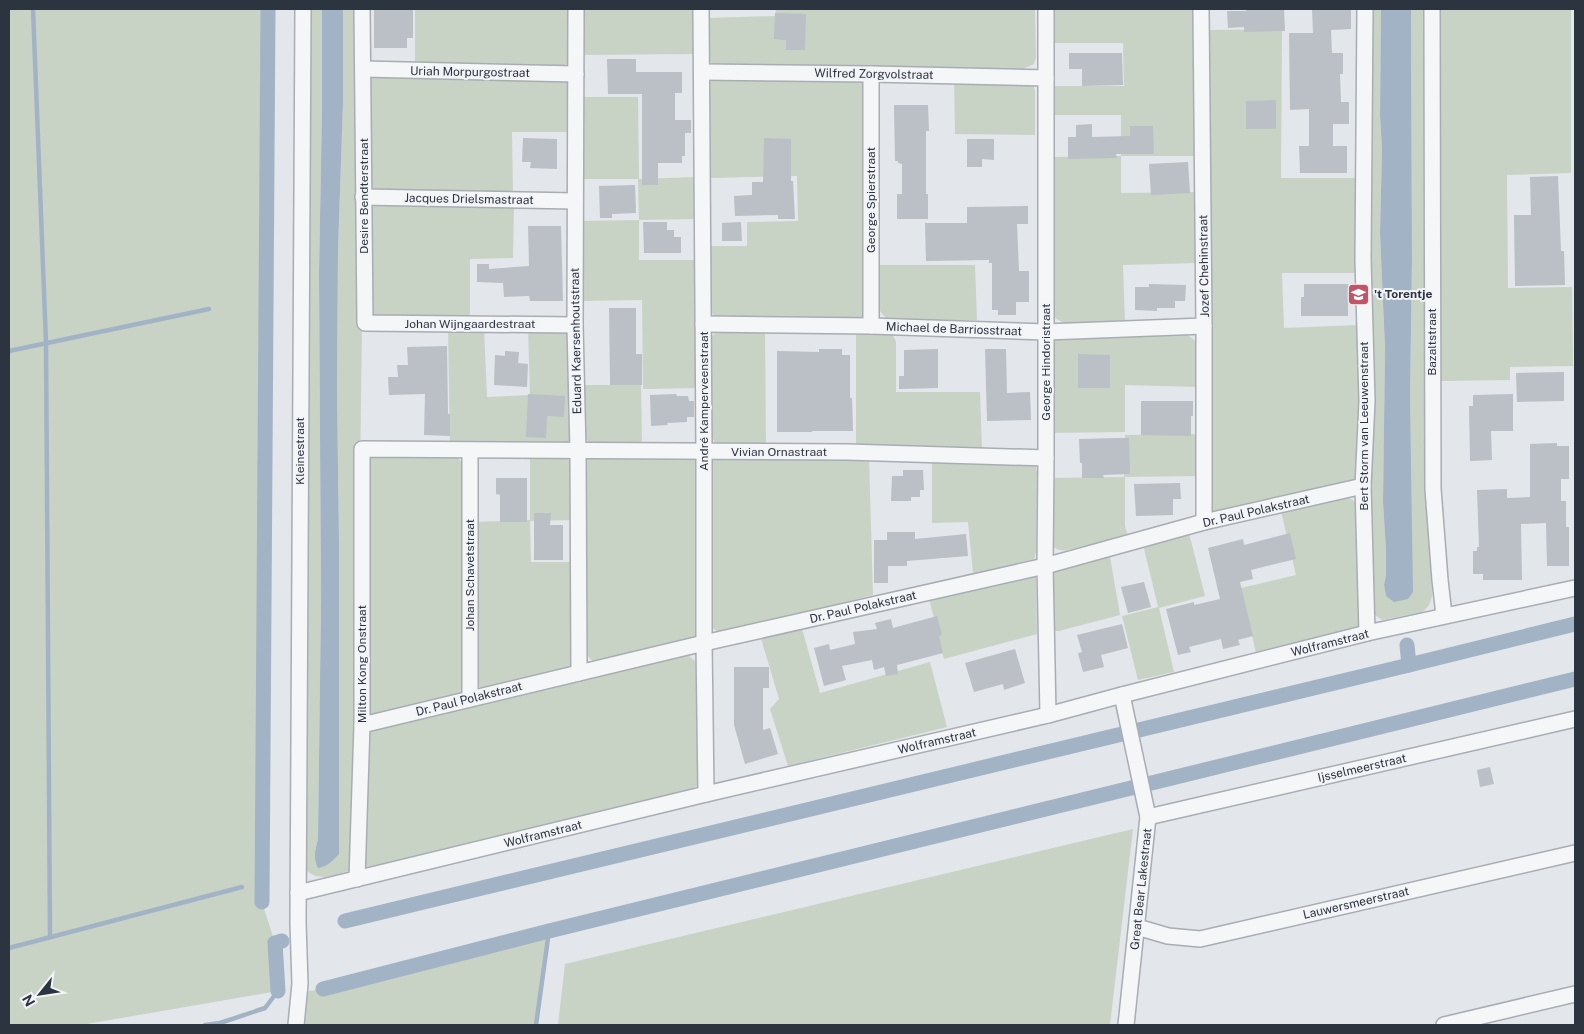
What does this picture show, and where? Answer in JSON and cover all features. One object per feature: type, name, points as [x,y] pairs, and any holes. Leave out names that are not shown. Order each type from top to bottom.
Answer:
[{"type":"street","name":"Kleinestraat","points":[[296,1025],[300,984],[298,893],[302,9]]},
{"type":"street","name":"Desire Bendterstraat","points":[[362,9],[365,323]]},
{"type":"street","name":"Eduard Kaersenhoutstraat","points":[[576,9],[575,325],[580,673]]},
{"type":"street","name":"André Kamperveenstraat","points":[[702,9],[706,794]]},
{"type":"street","name":"George Hindoristraat","points":[[1046,9],[1045,566],[1048,716]]},
{"type":"street","name":"Jozef Chehinstraat","points":[[1201,9],[1204,522]]},
{"type":"street","name":"Bert Storm van Leeuwenstraat","points":[[1365,9],[1363,260],[1367,402],[1363,486],[1367,633]]},
{"type":"street","name":"Bazaltstraat","points":[[1432,9],[1433,489],[1444,616]]},
{"type":"street","name":"Uriah Morpurgostraat","points":[[363,69],[576,74]]},
{"type":"street","name":"Wilfred Zorgvolstraat","points":[[702,72],[1046,78]]},
{"type":"street","name":"George Spierstraat","points":[[871,74],[872,326]]},
{"type":"street","name":"Jacques Drielsmastraat","points":[[364,197],[575,201]]},
{"type":"street","name":"Johan Wijngaardestraat","points":[[365,323],[575,325]]},
{"type":"street","name":"Michael de Barriosstraat","points":[[704,324],[872,326],[1046,332],[1204,326]]},
{"type":"street","name":"Vivian Ornastraat","points":[[362,449],[847,452],[1046,458]]},
{"type":"street","name":"Milton Kong Onstraat","points":[[357,879],[362,725],[362,449]]},
{"type":"street","name":"Johan Schavetstraat","points":[[470,450],[470,699]]},
{"type":"street","name":"Dr. Paul Polakstraat","points":[[362,725],[704,643],[1045,566],[1204,522],[1363,486]]},
{"type":"street","name":"Wolframstraat","points":[[298,893],[706,794],[1048,716],[1123,701],[1367,633],[1575,588]]},
{"type":"street","name":"Great Bear Lakestraat","points":[[1123,701],[1148,817],[1126,1025]]},
{"type":"street","name":"Ijsselmeerstraat","points":[[1148,817],[1575,719]]},
{"type":"street","name":"Lauwersmeerstraat","points":[[1137,927],[1168,936],[1200,938],[1575,853]]},
{"type":"street","points":[[1444,1025],[1575,994]]},
{"type":"green space","points":[[9,9],[268,9],[262,902],[275,943],[278,991],[81,1025],[9,1025]]},
{"type":"green space","points":[[308,9],[322,9],[319,274],[321,600],[318,839],[315,850],[331,863],[339,854],[337,390],[343,9],[355,9],[362,324],[355,869],[322,877],[311,874],[305,869]]},
{"type":"green space","points":[[415,9],[571,9],[570,61],[558,67],[415,66]]},
{"type":"green space","points":[[580,9],[696,9],[697,54],[581,55]]},
{"type":"green space","points":[[776,9],[1035,9],[1036,57],[1034,64],[1020,70],[722,66],[714,65],[708,59],[707,18],[775,16]]},
{"type":"green space","points":[[1048,9],[1198,9],[1200,156],[1121,156],[1121,115],[1049,115],[1048,86],[1124,86],[1123,43],[1049,43]]},
{"type":"green space","points":[[1369,9],[1381,9],[1380,116],[1382,149],[1380,233],[1385,348],[1383,502],[1386,550],[1384,585],[1386,596],[1410,401],[1412,259],[1411,9],[1425,9],[1432,596],[1429,605],[1422,612],[1382,620],[1374,614],[1371,608],[1372,414]]},
{"type":"green space","points":[[1437,9],[1571,9],[1571,173],[1507,175],[1508,288],[1572,287],[1573,366],[1510,367],[1510,380],[1441,381]]},
{"type":"green space","points":[[1282,29],[1281,178],[1357,178],[1358,273],[1282,273],[1284,328],[1358,325],[1362,428],[1355,484],[1221,514],[1214,512],[1208,507],[1207,30]]},
{"type":"green space","points":[[376,75],[570,81],[573,132],[512,132],[513,196],[373,192],[368,187],[369,80]]},
{"type":"green space","points":[[954,78],[1032,82],[1035,90],[1035,135],[955,134]]},
{"type":"green space","points":[[715,79],[860,81],[864,85],[866,315],[861,320],[716,317],[711,312],[708,305],[708,246],[747,246],[747,222],[798,221],[797,176],[708,178],[707,89],[709,83]]},
{"type":"green space","points":[[580,97],[638,97],[639,179],[695,177],[696,219],[639,220],[638,179],[581,179]]},
{"type":"green space","points":[[1121,156],[1121,193],[1197,192],[1198,263],[1123,265],[1125,323],[1064,323],[1055,318],[1051,311],[1048,157]]},
{"type":"green space","points":[[378,201],[514,203],[513,258],[470,259],[470,320],[373,317],[368,307],[370,206]]},
{"type":"green space","points":[[639,220],[639,260],[697,260],[698,388],[643,389],[642,300],[583,301],[580,221]]},
{"type":"green space","points":[[876,265],[975,265],[977,320],[890,320],[879,310],[877,303],[875,288]]},
{"type":"green space","points":[[484,328],[487,397],[530,395],[528,329],[570,331],[573,439],[569,445],[450,446],[448,329]]},
{"type":"green space","points":[[891,331],[896,342],[896,392],[980,392],[982,449],[856,448],[856,332]]},
{"type":"green space","points":[[765,332],[766,446],[716,444],[713,439],[711,431],[709,338],[716,333]]},
{"type":"green space","points":[[1181,333],[1190,336],[1199,347],[1199,387],[1125,385],[1125,432],[1049,433],[1052,340],[1058,334]]},
{"type":"green space","points":[[582,385],[641,385],[642,446],[591,445],[582,425]]},
{"type":"green space","points":[[1200,434],[1199,476],[1125,477],[1125,526],[1128,536],[1067,550],[1057,549],[1050,543],[1049,478],[1124,477],[1125,435]]},
{"type":"green space","points":[[373,455],[454,455],[465,465],[467,689],[455,699],[369,719],[368,460]]},
{"type":"green space","points":[[588,455],[698,455],[699,628],[694,638],[600,664],[591,660],[586,653],[583,647],[583,459]]},
{"type":"green space","points":[[720,455],[869,457],[873,595],[724,633],[715,630],[710,621],[711,468],[713,459]]},
{"type":"green space","points":[[530,456],[563,456],[569,460],[572,466],[572,520],[530,521],[531,562],[574,562],[573,660],[571,667],[566,672],[487,690],[481,688],[476,683],[474,522],[530,520]]},
{"type":"green space","points":[[932,458],[1035,463],[1037,472],[1036,552],[1034,559],[973,573],[968,522],[932,523]]},
{"type":"green space","points":[[1341,497],[1351,499],[1358,506],[1361,620],[1359,626],[1354,629],[1256,653],[1241,588],[1296,575],[1281,511]]},
{"type":"green space","points":[[1189,533],[1205,596],[1159,608],[1174,672],[1138,680],[1122,616],[1158,607],[1143,544]]},
{"type":"green space","points":[[1109,551],[1120,615],[1059,631],[1050,631],[1049,566]]},
{"type":"green space","points":[[1036,576],[1037,634],[944,659],[928,594]]},
{"type":"green space","points":[[801,625],[820,693],[930,662],[947,727],[788,766],[770,709],[779,699],[760,635]]},
{"type":"green space","points":[[688,655],[695,661],[698,671],[700,776],[698,785],[688,791],[366,870],[362,868],[365,730]]},
{"type":"green space","points":[[1133,829],[1110,1025],[558,1025],[565,964]]},
{"type":"green space","points":[[549,931],[536,1025],[301,1025],[302,992],[323,989]]},
{"type":"water","points":[[322,9],[343,9],[343,103],[338,250],[337,390],[339,854],[330,863],[318,868],[315,854],[318,839],[321,600],[319,274]]},
{"type":"water","points":[[1381,9],[1411,9],[1412,259],[1410,401],[1413,592],[1408,599],[1394,602],[1386,596],[1384,585],[1386,575],[1383,502],[1385,348],[1380,233],[1382,149],[1380,116]]},
{"type":"building","points":[[374,9],[413,10],[413,38],[407,38],[407,48],[374,48]]},
{"type":"building","points":[[1246,9],[1284,9],[1285,31],[1244,32],[1244,27],[1228,28],[1227,11],[1246,11]]},
{"type":"building","points":[[1312,9],[1351,9],[1351,29],[1331,30],[1332,53],[1343,53],[1343,74],[1340,74],[1341,102],[1349,102],[1349,124],[1333,124],[1333,146],[1347,146],[1347,173],[1300,173],[1299,146],[1309,146],[1309,109],[1290,110],[1289,33],[1313,33]]},
{"type":"building","points":[[775,13],[806,14],[805,50],[786,50],[786,40],[774,39]]},
{"type":"building","points":[[1069,53],[1122,53],[1123,85],[1082,86],[1082,69],[1069,69]]},
{"type":"building","points":[[607,59],[636,59],[636,72],[682,72],[682,93],[675,93],[675,120],[691,120],[691,133],[685,133],[685,156],[682,156],[682,163],[658,163],[658,185],[642,185],[642,94],[608,94]]},
{"type":"building","points":[[1276,100],[1276,129],[1246,129],[1246,101]]},
{"type":"building","points":[[894,105],[928,105],[929,131],[926,131],[926,194],[928,194],[928,219],[897,219],[897,194],[902,194],[902,164],[895,161]]},
{"type":"building","points":[[1092,124],[1092,137],[1130,136],[1130,126],[1153,126],[1154,154],[1116,154],[1117,158],[1068,159],[1068,137],[1076,137],[1076,125]]},
{"type":"building","points":[[523,138],[557,139],[557,169],[530,168],[531,162],[522,162]]},
{"type":"building","points":[[764,138],[791,139],[791,181],[793,181],[795,219],[778,219],[778,215],[735,216],[734,196],[752,195],[752,182],[763,182]]},
{"type":"building","points":[[967,139],[994,139],[994,160],[982,159],[982,167],[967,167]]},
{"type":"building","points":[[1188,162],[1190,193],[1151,195],[1149,164]]},
{"type":"building","points":[[1558,176],[1561,251],[1564,251],[1565,285],[1515,286],[1514,215],[1531,215],[1530,177]]},
{"type":"building","points":[[635,185],[636,213],[612,214],[612,218],[600,218],[599,186]]},
{"type":"building","points":[[1028,206],[1028,224],[1017,224],[1019,271],[1029,271],[1029,302],[1016,302],[1016,315],[998,315],[998,310],[992,310],[992,263],[989,263],[989,260],[926,261],[925,223],[967,223],[967,207]]},
{"type":"building","points":[[643,222],[667,222],[667,230],[674,230],[674,237],[681,237],[681,253],[644,253]]},
{"type":"building","points":[[741,222],[742,241],[722,241],[722,223]]},
{"type":"building","points":[[528,226],[561,226],[563,301],[530,301],[529,296],[504,297],[503,283],[477,282],[477,264],[489,264],[489,269],[529,266]]},
{"type":"building","points":[[1149,284],[1186,285],[1185,301],[1175,301],[1175,308],[1157,308],[1157,311],[1135,310],[1135,287],[1149,287]]},
{"type":"building","points":[[1304,284],[1348,284],[1348,316],[1301,316],[1301,297],[1304,297]]},
{"type":"building","points":[[609,308],[636,308],[636,354],[642,354],[642,385],[610,385]]},
{"type":"building","points":[[447,346],[450,436],[424,435],[425,394],[389,395],[388,377],[398,377],[397,365],[408,365],[407,347]]},
{"type":"building","points":[[819,349],[842,349],[842,355],[850,355],[850,398],[852,398],[853,431],[777,432],[777,351],[819,352]]},
{"type":"building","points":[[938,349],[938,388],[899,389],[899,376],[904,376],[904,350]]},
{"type":"building","points":[[985,349],[1006,349],[1007,393],[1030,392],[1031,420],[987,421]]},
{"type":"building","points":[[505,351],[519,352],[518,363],[528,364],[527,387],[494,385],[495,355],[505,356]]},
{"type":"building","points":[[1078,354],[1110,355],[1110,388],[1078,388]]},
{"type":"building","points":[[1564,372],[1564,401],[1517,402],[1516,373]]},
{"type":"building","points":[[528,394],[565,396],[564,417],[547,416],[546,438],[526,437]]},
{"type":"building","points":[[676,394],[677,396],[688,396],[689,401],[694,401],[694,417],[687,417],[687,422],[651,426],[650,395]]},
{"type":"building","points":[[1513,394],[1513,431],[1491,431],[1492,460],[1470,461],[1469,406],[1473,406],[1473,395]]},
{"type":"building","points":[[1141,401],[1193,401],[1191,436],[1141,435]]},
{"type":"building","points":[[1129,438],[1130,474],[1103,475],[1104,478],[1082,478],[1079,439]]},
{"type":"building","points":[[1557,443],[1557,446],[1569,446],[1569,479],[1561,479],[1561,501],[1566,501],[1566,527],[1569,527],[1569,566],[1547,566],[1546,523],[1521,524],[1522,580],[1483,580],[1483,574],[1473,574],[1473,551],[1477,551],[1477,547],[1479,547],[1477,490],[1507,489],[1507,498],[1530,497],[1530,444]]},
{"type":"building","points":[[903,470],[923,470],[924,490],[920,490],[920,497],[911,497],[911,501],[891,501],[892,476],[903,476]]},
{"type":"building","points":[[496,478],[527,478],[527,522],[500,522],[500,495],[496,494]]},
{"type":"building","points":[[1180,483],[1181,499],[1173,499],[1173,515],[1136,516],[1134,484]]},
{"type":"building","points":[[534,513],[551,513],[550,525],[563,525],[563,560],[534,560]]},
{"type":"building","points":[[887,532],[915,532],[915,539],[966,534],[968,556],[907,561],[907,566],[888,566],[888,583],[874,583],[874,540],[887,540]]},
{"type":"building","points":[[1290,533],[1296,559],[1251,570],[1253,579],[1240,582],[1253,636],[1238,640],[1240,645],[1223,649],[1221,639],[1189,647],[1191,652],[1178,655],[1166,609],[1194,602],[1194,605],[1220,599],[1208,548],[1243,539],[1244,545]]},
{"type":"building","points":[[1144,582],[1151,607],[1128,613],[1121,587]]},
{"type":"building","points":[[937,616],[942,635],[939,636],[943,653],[897,665],[898,674],[886,676],[884,667],[874,670],[872,660],[842,666],[846,680],[824,686],[814,648],[829,644],[830,650],[855,644],[853,632],[877,629],[875,623],[891,619],[893,628]]},
{"type":"building","points":[[1122,624],[1128,648],[1101,655],[1104,667],[1083,672],[1078,653],[1082,652],[1077,635]]},
{"type":"building","points":[[1015,649],[1025,683],[1004,690],[1003,684],[974,692],[965,663]]},
{"type":"building","points":[[734,667],[769,667],[769,688],[763,688],[763,730],[770,728],[778,754],[745,764],[734,725]]},
{"type":"building","points":[[1490,767],[1494,784],[1480,787],[1477,770]]},
{"type":"waterway","points":[[33,9],[46,343],[50,937]]},
{"type":"waterway","points":[[262,902],[268,9]]},
{"type":"waterway","points":[[9,351],[209,309]]},
{"type":"waterway","points":[[345,921],[1575,624]]},
{"type":"waterway","points":[[1407,645],[1409,665]]},
{"type":"waterway","points":[[323,989],[549,931],[1575,679]]},
{"type":"waterway","points":[[9,948],[242,887]]},
{"type":"waterway","points":[[536,1025],[549,931]]},
{"type":"waterway","points":[[278,991],[275,943],[282,941]]},
{"type":"waterway","points":[[205,1025],[220,1023],[265,1008],[278,991]]},
{"type":"place","name":"'t Torentje","points":[[1358,294]]}]
